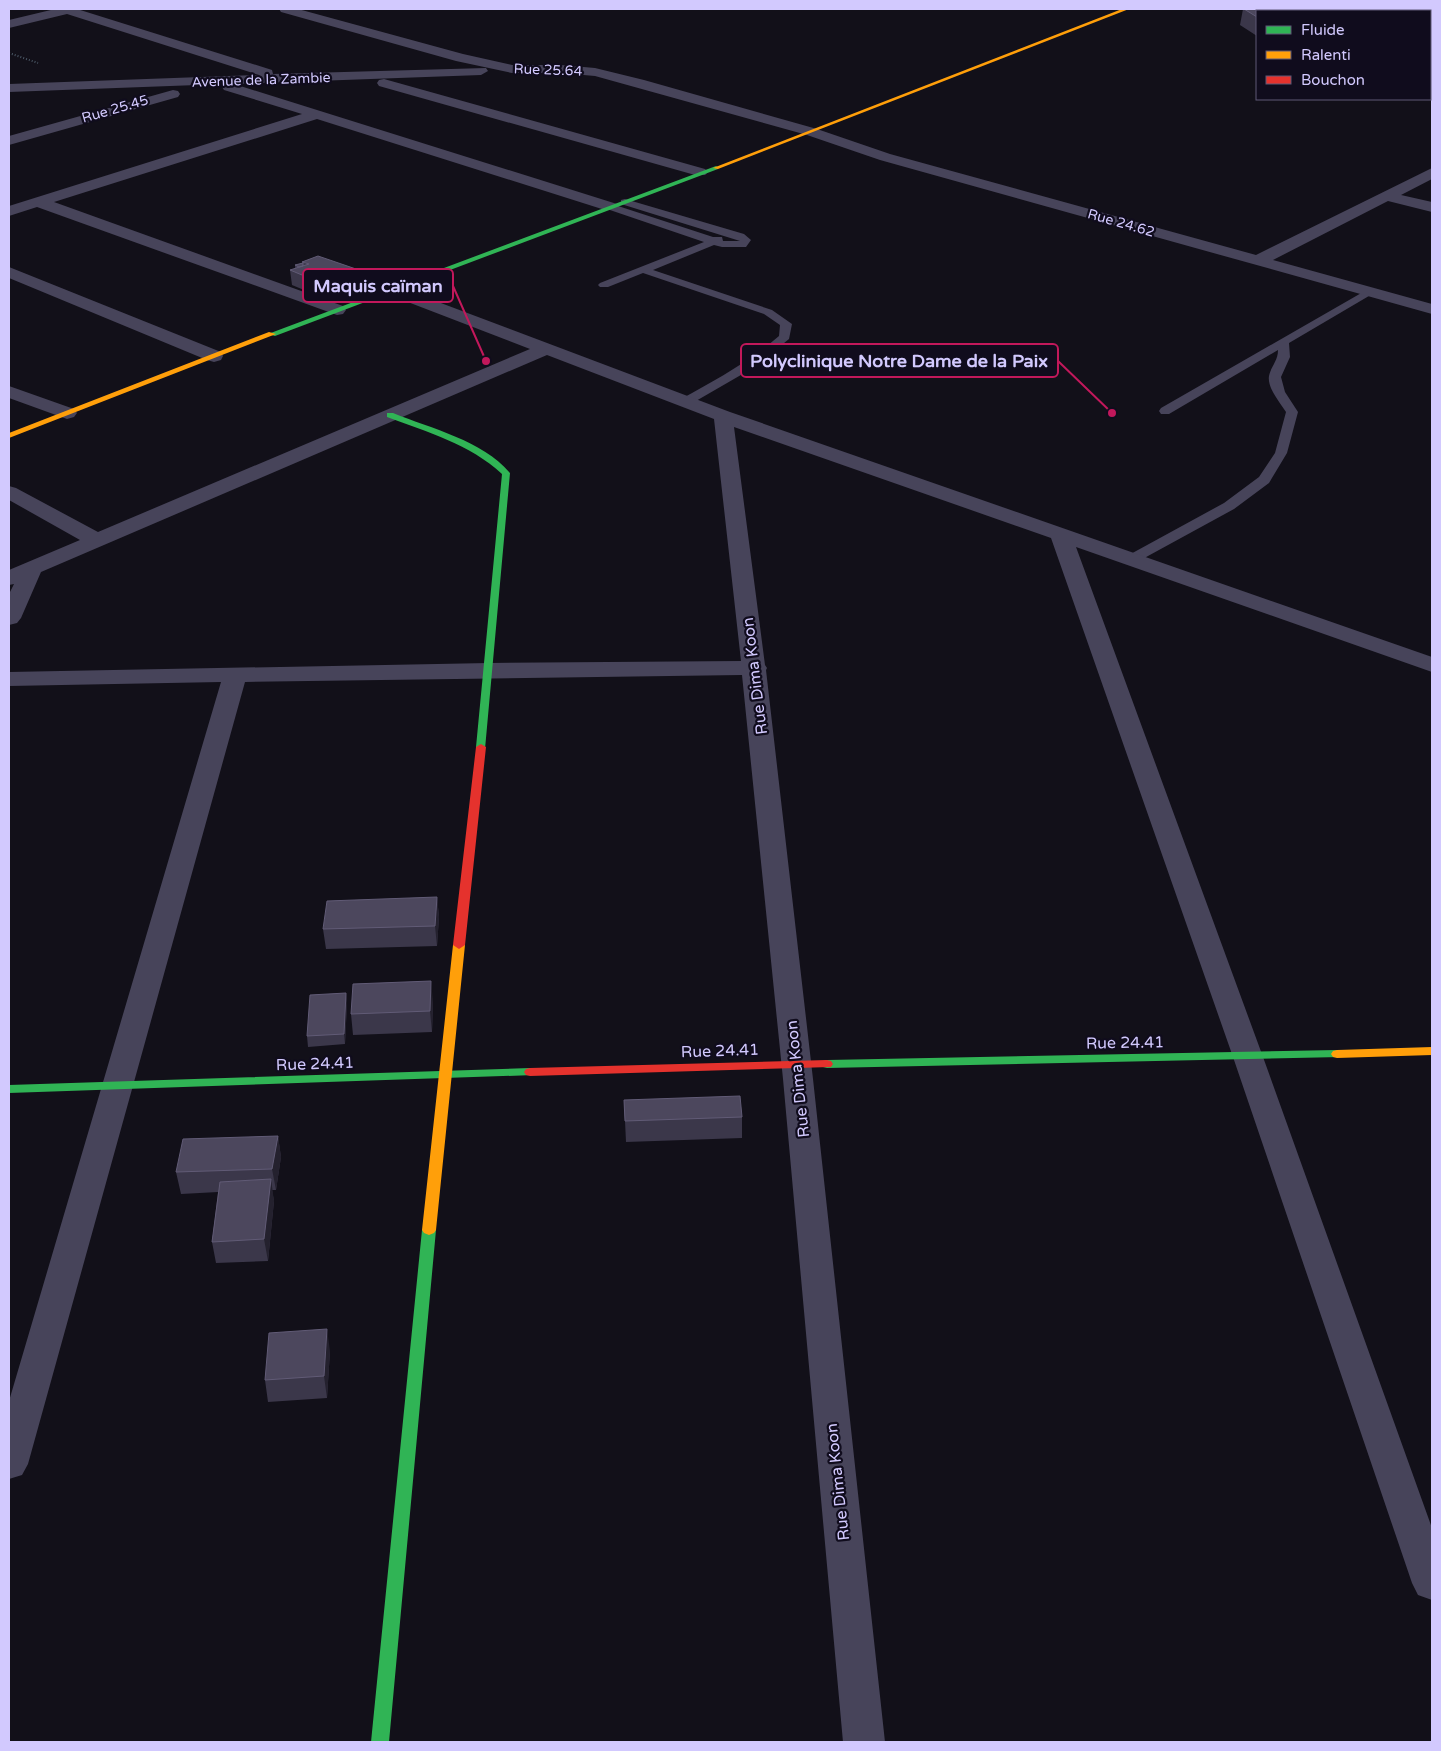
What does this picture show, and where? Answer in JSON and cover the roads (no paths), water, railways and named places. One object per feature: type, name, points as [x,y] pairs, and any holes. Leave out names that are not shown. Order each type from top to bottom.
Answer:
[{"type":"street","points":[[9,24],[67,9],[285,78]]},
{"type":"street","name":"Rue 25.64","points":[[285,9],[461,58],[512,69],[560,69],[595,72],[812,132]]},
{"type":"street","points":[[9,436],[214,356],[393,290],[700,172],[812,132],[1126,9]]},
{"type":"street","name":"Avenue de la Zambie","points":[[9,88],[512,69]]},
{"type":"street","points":[[361,76],[700,172]]},
{"type":"street","points":[[208,81],[315,115],[618,204]]},
{"type":"street","name":"Rue 25.45","points":[[9,141],[158,97],[224,85]]},
{"type":"street","points":[[9,211],[315,115]]},
{"type":"street","name":"Rue 24.62","points":[[812,132],[886,157],[1257,262],[1432,309]]},
{"type":"street","points":[[1257,262],[1432,174]]},
{"type":"street","points":[[1389,197],[1432,207]]},
{"type":"street","points":[[38,202],[337,310]]},
{"type":"street","points":[[9,272],[214,356]]},
{"type":"street","points":[[393,290],[722,416],[1432,665]]},
{"type":"street","points":[[9,578],[548,348]]},
{"type":"street","points":[[9,392],[67,413]]},
{"type":"street","points":[[380,1742],[444,1076],[489,670],[506,474],[495,461],[478,451],[390,415]]},
{"type":"street","name":"Rue Dima Koon","points":[[722,416],[755,668],[797,1064],[864,1742]]},
{"type":"street","points":[[9,492],[96,540]]},
{"type":"street","points":[[1060,534],[1248,1057],[1432,1582]]},
{"type":"street","points":[[9,618],[32,568]]},
{"type":"street","points":[[9,679],[489,670],[755,668]]},
{"type":"street","points":[[9,1464],[235,676]]},
{"type":"street","name":"Rue 24.41","points":[[9,1089],[797,1064],[1248,1057],[1432,1051]]},
{"type":"lane","points":[[618,204],[730,233],[746,240],[742,245],[733,246],[713,241],[618,204]]},
{"type":"lane","points":[[604,285],[730,233]]},
{"type":"lane","points":[[644,270],[768,312],[786,324],[785,337],[767,354],[747,369],[685,402]]},
{"type":"lane","points":[[1165,411],[1370,291]]},
{"type":"lane","points":[[1132,560],[1229,506],[1264,480],[1281,453],[1292,412],[1279,392],[1275,377],[1284,357],[1283,342]]},
{"type":"place","name":"Maquis caïman","points":[[486,361]]},
{"type":"place","name":"Polyclinique Notre Dame de la Paix","points":[[1112,413]]}]
